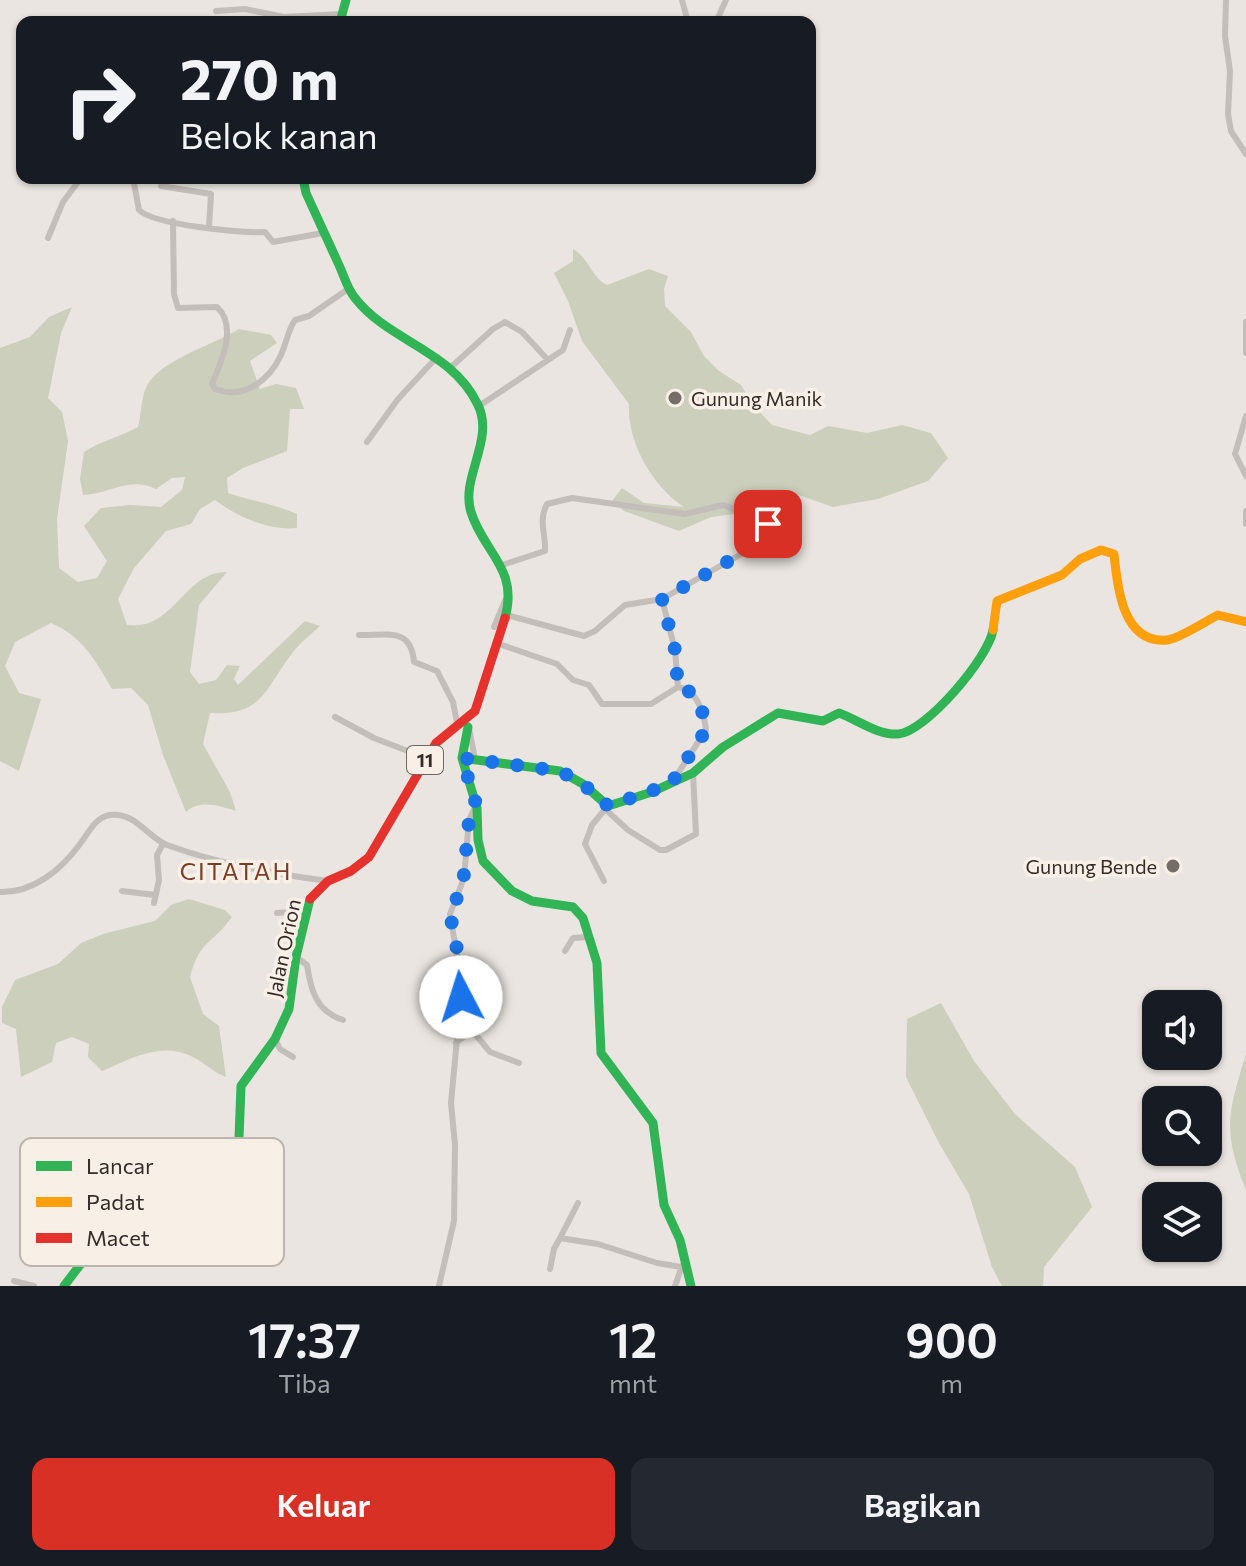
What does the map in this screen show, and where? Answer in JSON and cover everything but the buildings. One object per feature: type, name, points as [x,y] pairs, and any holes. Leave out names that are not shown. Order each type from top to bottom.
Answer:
[{"type":"main road","points":[[304,184],[348,289],[373,316],[450,368],[479,406],[483,434],[467,500],[473,519],[502,565],[509,593],[499,644],[479,703],[471,714]]},
{"type":"main road","points":[[462,758],[560,771],[583,784],[607,807],[693,773],[723,747],[778,713],[823,721],[839,713],[879,733],[905,733],[917,727],[950,698],[986,651],[997,601],[1062,575],[1092,552],[1101,550],[1114,554],[1117,590],[1130,623],[1149,636],[1168,640],[1218,615],[1246,622]]},
{"type":"main road","name":"Jalan Orion","points":[[239,1138],[241,1086],[275,1039],[289,1009],[303,918],[310,897],[328,881],[351,871],[372,854],[426,758],[457,723],[471,714]]},
{"type":"main road","points":[[468,727],[462,758],[476,804],[478,840],[483,861],[508,888],[528,900],[577,909],[597,963],[601,1053],[653,1123],[664,1205],[691,1286]]},
{"type":"main road","name":"Jalan Orion","points":[[64,1286],[79,1266]]},
{"type":"street","points":[[1226,0],[1225,36],[1230,71],[1228,114],[1235,140],[1246,154]]},
{"type":"street","points":[[216,11],[245,9],[279,16]]},
{"type":"street","points":[[48,238],[63,202],[76,184]]},
{"type":"street","points":[[134,184],[142,214],[238,233],[265,232],[273,242],[323,233]]},
{"type":"street","points":[[162,184],[211,194],[209,227]]},
{"type":"street","points":[[173,221],[174,294],[178,308],[217,307],[223,313],[227,343],[212,384],[215,389],[232,394],[257,385],[274,367],[295,320],[309,316],[348,289]]},
{"type":"street","points":[[450,368],[505,322],[522,332],[548,360]]},
{"type":"street","points":[[1246,322],[1246,353]]},
{"type":"street","points":[[479,406],[563,350],[570,330]]},
{"type":"street","points":[[367,442],[398,399],[437,357]]},
{"type":"street","points":[[1246,416],[1235,454],[1246,475]]},
{"type":"street","points":[[502,565],[545,551],[541,529],[547,504],[572,498],[685,514],[723,505],[741,511],[755,525],[768,524],[780,532],[662,599],[625,605],[595,631],[584,636],[507,615]]},
{"type":"street","points":[[1246,511],[1246,524]]},
{"type":"street","points":[[494,627],[509,593]]},
{"type":"street","points":[[662,599],[675,650],[678,687]]},
{"type":"street","points":[[359,635],[394,634],[407,639],[413,648],[414,662],[437,671],[453,702],[457,723]]},
{"type":"street","points":[[499,644],[557,664],[573,680],[589,685],[602,704],[651,704],[678,687],[689,690],[697,701],[706,730],[671,784]]},
{"type":"street","points":[[471,714],[468,727],[475,759]]},
{"type":"street","points":[[335,717],[374,738],[426,758]]},
{"type":"street","points":[[604,881],[585,844],[592,825],[607,807],[628,830],[660,850],[666,850],[696,834],[693,773]]},
{"type":"street","points":[[439,1286],[454,1221],[455,1145],[451,1103],[462,975],[450,914],[463,884],[469,820],[476,804]]},
{"type":"street","points":[[0,892],[16,892],[36,885],[78,848],[96,823],[106,816],[136,821],[163,844],[239,866],[328,881]]},
{"type":"street","points":[[122,891],[155,899],[159,880],[157,855],[163,844]]},
{"type":"street","points":[[277,913],[292,912],[303,918]]},
{"type":"street","points":[[565,951],[573,938],[588,937]]},
{"type":"street","points":[[296,957],[307,965],[308,980],[321,1008],[343,1020]]},
{"type":"street","points":[[456,1043],[467,1034],[475,1034],[490,1052],[519,1063]]},
{"type":"street","points":[[275,1039],[280,1049],[293,1057]]},
{"type":"street","points":[[550,1269],[554,1249],[578,1203]]},
{"type":"street","points":[[560,1238],[598,1244],[614,1252],[683,1263],[675,1286]]},
{"type":"street","points":[[14,1281],[34,1286]]},
{"type":"green space","points":[[573,249],[607,285],[649,269],[668,276],[664,289],[665,306],[691,332],[704,356],[719,371],[741,385],[753,405],[772,425],[810,435],[828,426],[867,433],[902,425],[931,433],[948,458],[928,481],[878,499],[833,507],[787,491],[764,510],[711,517],[679,531],[624,511],[612,501],[622,488],[644,503],[684,507],[662,487],[644,462],[632,433],[629,404],[582,341],[554,273],[573,261]]},
{"type":"green space","points":[[72,307],[61,333],[48,398],[62,412],[68,441],[57,519],[59,568],[78,582],[97,578],[107,561],[84,526],[101,508],[130,505],[161,507],[182,490],[185,477],[172,478],[156,489],[137,484],[83,495],[80,479],[84,452],[138,427],[145,390],[160,370],[239,329],[271,335],[277,343],[250,361],[260,389],[276,384],[296,388],[304,409],[290,409],[287,451],[243,468],[227,478],[228,493],[297,514],[297,528],[254,522],[215,500],[200,509],[191,524],[166,531],[134,568],[118,599],[127,625],[143,624],[168,611],[200,581],[227,572],[199,605],[190,672],[199,684],[216,680],[227,665],[240,666],[234,679],[238,685],[305,621],[320,626],[296,648],[261,698],[241,710],[210,713],[203,744],[230,792],[236,811],[203,805],[186,812],[163,755],[148,705],[131,688],[112,689],[80,642],[51,623],[15,642],[5,666],[19,693],[41,699],[19,771],[0,761],[0,348],[30,337],[49,317]]},
{"type":"green space","points":[[189,899],[225,910],[232,917],[202,949],[190,977],[203,1014],[219,1026],[226,1077],[193,1057],[170,1051],[147,1053],[102,1071],[88,1057],[89,1044],[72,1037],[56,1043],[52,1062],[21,1077],[16,1029],[2,1023],[2,1007],[15,980],[58,964],[81,943],[155,921],[171,905]]},
{"type":"green space","points":[[941,1003],[974,1061],[1015,1114],[1075,1167],[1092,1207],[1044,1267],[1043,1286],[1002,1286],[992,1267],[969,1194],[906,1077],[907,1019]]},
{"type":"green space","points":[[1246,1054],[1246,1190],[1233,1152],[1230,1122]]},
{"type":"traffic: fast","points":[[342,16],[346,0]]},
{"type":"traffic: fast","points":[[304,184],[355,298],[385,326],[453,371],[478,405],[483,432],[469,499],[476,526],[504,573],[508,601],[505,618]]},
{"type":"traffic: fast","points":[[462,758],[560,771],[583,784],[608,806],[652,792],[693,773],[723,747],[778,713],[823,721],[839,713],[890,734],[910,730],[939,707],[969,674],[993,630]]},
{"type":"traffic: fast","points":[[468,727],[462,758],[477,808],[478,840],[483,861],[512,891],[532,901],[573,907],[583,918],[597,963],[601,1053],[653,1123],[664,1205],[680,1240],[691,1286]]},
{"type":"traffic: fast","points":[[239,1138],[241,1086],[275,1039],[289,1009],[296,957],[310,899]]},
{"type":"traffic: fast","points":[[64,1286],[79,1266]]},
{"type":"traffic: slow","points":[[993,630],[997,601],[1062,575],[1080,559],[1101,550],[1114,554],[1120,596],[1131,623],[1140,633],[1152,639],[1172,639],[1218,615],[1246,622]]},
{"type":"traffic: jam","points":[[310,899],[328,881],[351,871],[369,857],[436,743],[475,711],[505,618]]},
{"type":"place","name":"Gunung Manik","points":[[675,398]]},
{"type":"place","name":"Gunung Bende","points":[[1173,866]]},
{"type":"district","name":"CITATAH","points":[[236,870]]},
{"type":"route","points":[[461,997],[462,975],[450,914],[453,901],[463,884],[469,820],[476,804],[462,758],[560,771],[583,784],[608,806],[671,784],[706,730],[697,701],[689,690],[678,687],[675,650],[662,599],[780,532],[768,524]]}]
